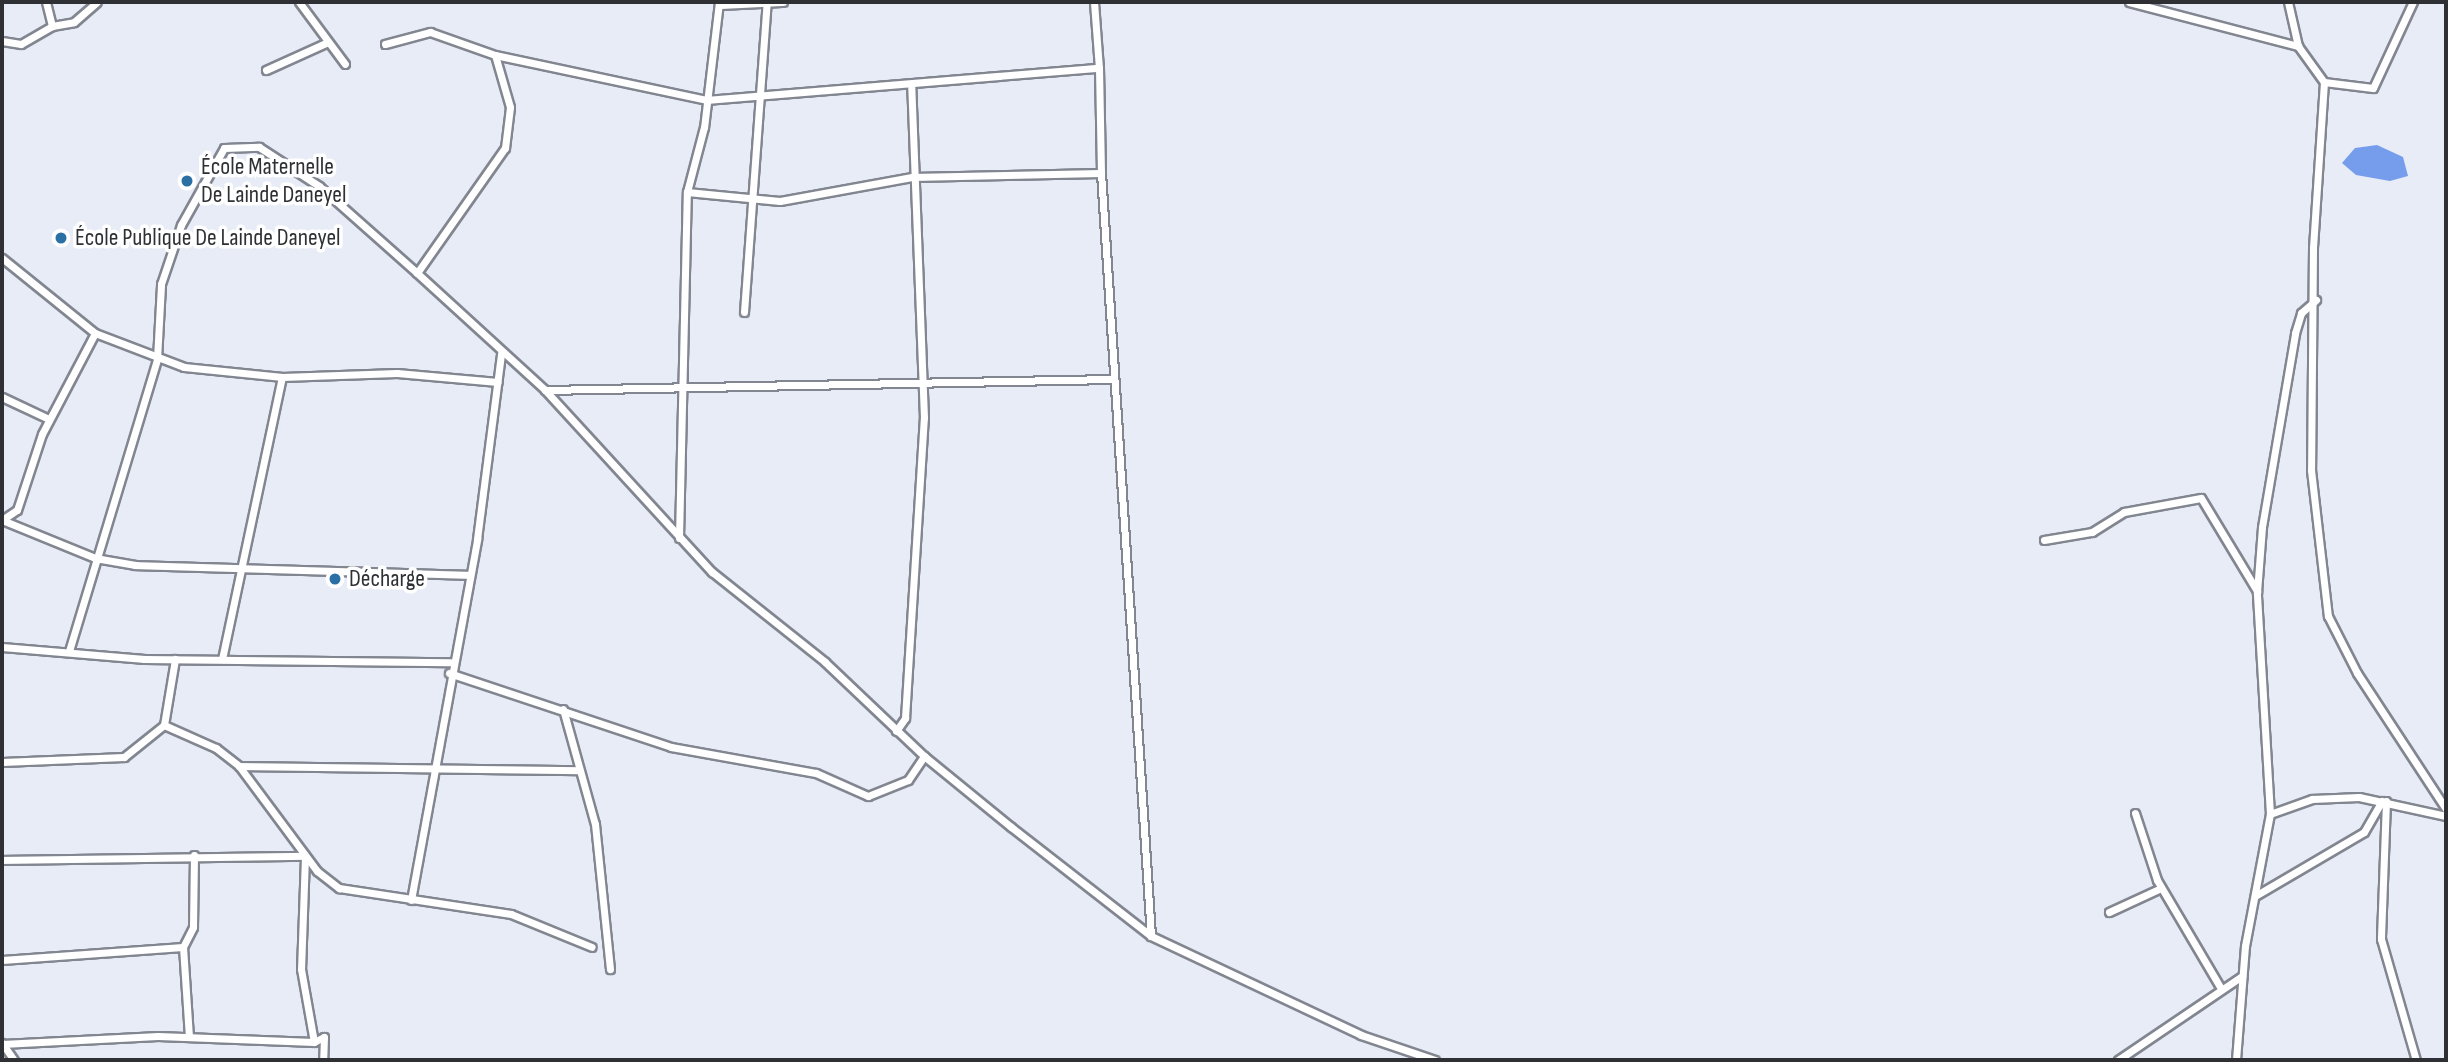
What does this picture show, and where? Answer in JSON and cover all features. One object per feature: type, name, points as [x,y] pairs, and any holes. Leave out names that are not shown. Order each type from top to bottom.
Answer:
[{"type":"street","points":[[46,2],[52,26]]},
{"type":"street","points":[[2,41],[21,44],[52,26],[74,22],[97,2]]},
{"type":"street","points":[[299,2],[345,64]]},
{"type":"street","points":[[679,538],[679,386],[687,192],[706,100],[719,4],[783,2]]},
{"type":"street","points":[[1094,2],[1111,379],[1137,666],[1151,936]]},
{"type":"street","points":[[2129,2],[2298,46],[2315,63],[2324,82],[2313,247],[2316,300],[2311,470],[2328,615],[2352,665],[2446,809]]},
{"type":"street","points":[[2288,2],[2298,46]]},
{"type":"street","points":[[2324,82],[2373,88],[2413,2]]},
{"type":"street","points":[[744,312],[767,3]]},
{"type":"street","points":[[385,44],[430,32],[495,55],[706,100],[911,87],[1099,68]]},
{"type":"street","points":[[266,70],[328,43]]},
{"type":"street","points":[[417,273],[505,148],[510,107],[495,55]]},
{"type":"street","points":[[896,731],[905,718],[917,568],[924,382],[912,177],[911,87]]},
{"type":"street","points":[[69,651],[157,359],[161,284],[181,225],[224,148],[259,147],[285,163],[417,273],[501,354],[545,390],[679,538],[924,756],[1151,936],[1361,1035],[1435,1060]]},
{"type":"street","points":[[687,192],[780,201],[912,177],[1101,173]]},
{"type":"street","points":[[2,258],[95,333],[157,359],[282,377],[397,373],[498,382]]},
{"type":"street","points":[[2236,1060],[2242,976],[2270,814],[2257,592],[2295,333],[2301,313],[2316,300]]},
{"type":"street","points":[[95,333],[49,419],[17,510],[2,520],[95,558],[237,570],[470,575]]},
{"type":"street","points":[[411,900],[437,771],[450,662],[470,575],[501,354]]},
{"type":"street","points":[[222,659],[237,570],[282,377]]},
{"type":"street","points":[[545,390],[1111,379]]},
{"type":"street","points":[[2,397],[49,419]]},
{"type":"street","points":[[2044,540],[2092,532],[2124,512],[2201,498],[2257,592]]},
{"type":"street","points":[[2,647],[176,659],[450,662]]},
{"type":"street","points":[[2,762],[124,757],[164,725],[176,659]]},
{"type":"street","points":[[449,673],[671,747],[816,773],[868,796],[908,780],[924,756]]},
{"type":"street","points":[[563,709],[595,824],[610,970]]},
{"type":"street","points":[[164,725],[216,748],[239,766],[305,856],[339,888],[511,914],[593,947]]},
{"type":"street","points":[[239,766],[375,763],[437,771],[578,770]]},
{"type":"street","points":[[2270,814],[2312,799],[2384,801],[2446,816]]},
{"type":"street","points":[[2255,896],[2364,832],[2384,801]]},
{"type":"street","points":[[2384,801],[2381,939],[2416,1060]]},
{"type":"street","points":[[2134,813],[2161,888],[2220,987]]},
{"type":"street","points":[[2,860],[194,855],[305,856]]},
{"type":"street","points":[[189,1037],[183,947],[192,927],[194,855]]},
{"type":"street","points":[[305,856],[301,969],[314,1042]]},
{"type":"street","points":[[2109,912],[2161,888]]},
{"type":"street","points":[[2,960],[183,947]]},
{"type":"street","points":[[2118,1060],[2220,987],[2242,976]]},
{"type":"street","points":[[2,1044],[189,1037],[314,1042],[324,1037],[323,1060]]},
{"type":"street","points":[[2,1044],[14,1060]]},
{"type":"water","points":[[2377,145],[2403,157],[2408,176],[2390,181],[2356,175],[2342,163],[2355,148]]},
{"type":"place","name":"École Maternelle De Lainde Daneyel","points":[[187,181]]},
{"type":"place","name":"École Publique De Lainde Daneyel","points":[[61,238]]},
{"type":"place","name":"Décharge","points":[[335,579]]}]
